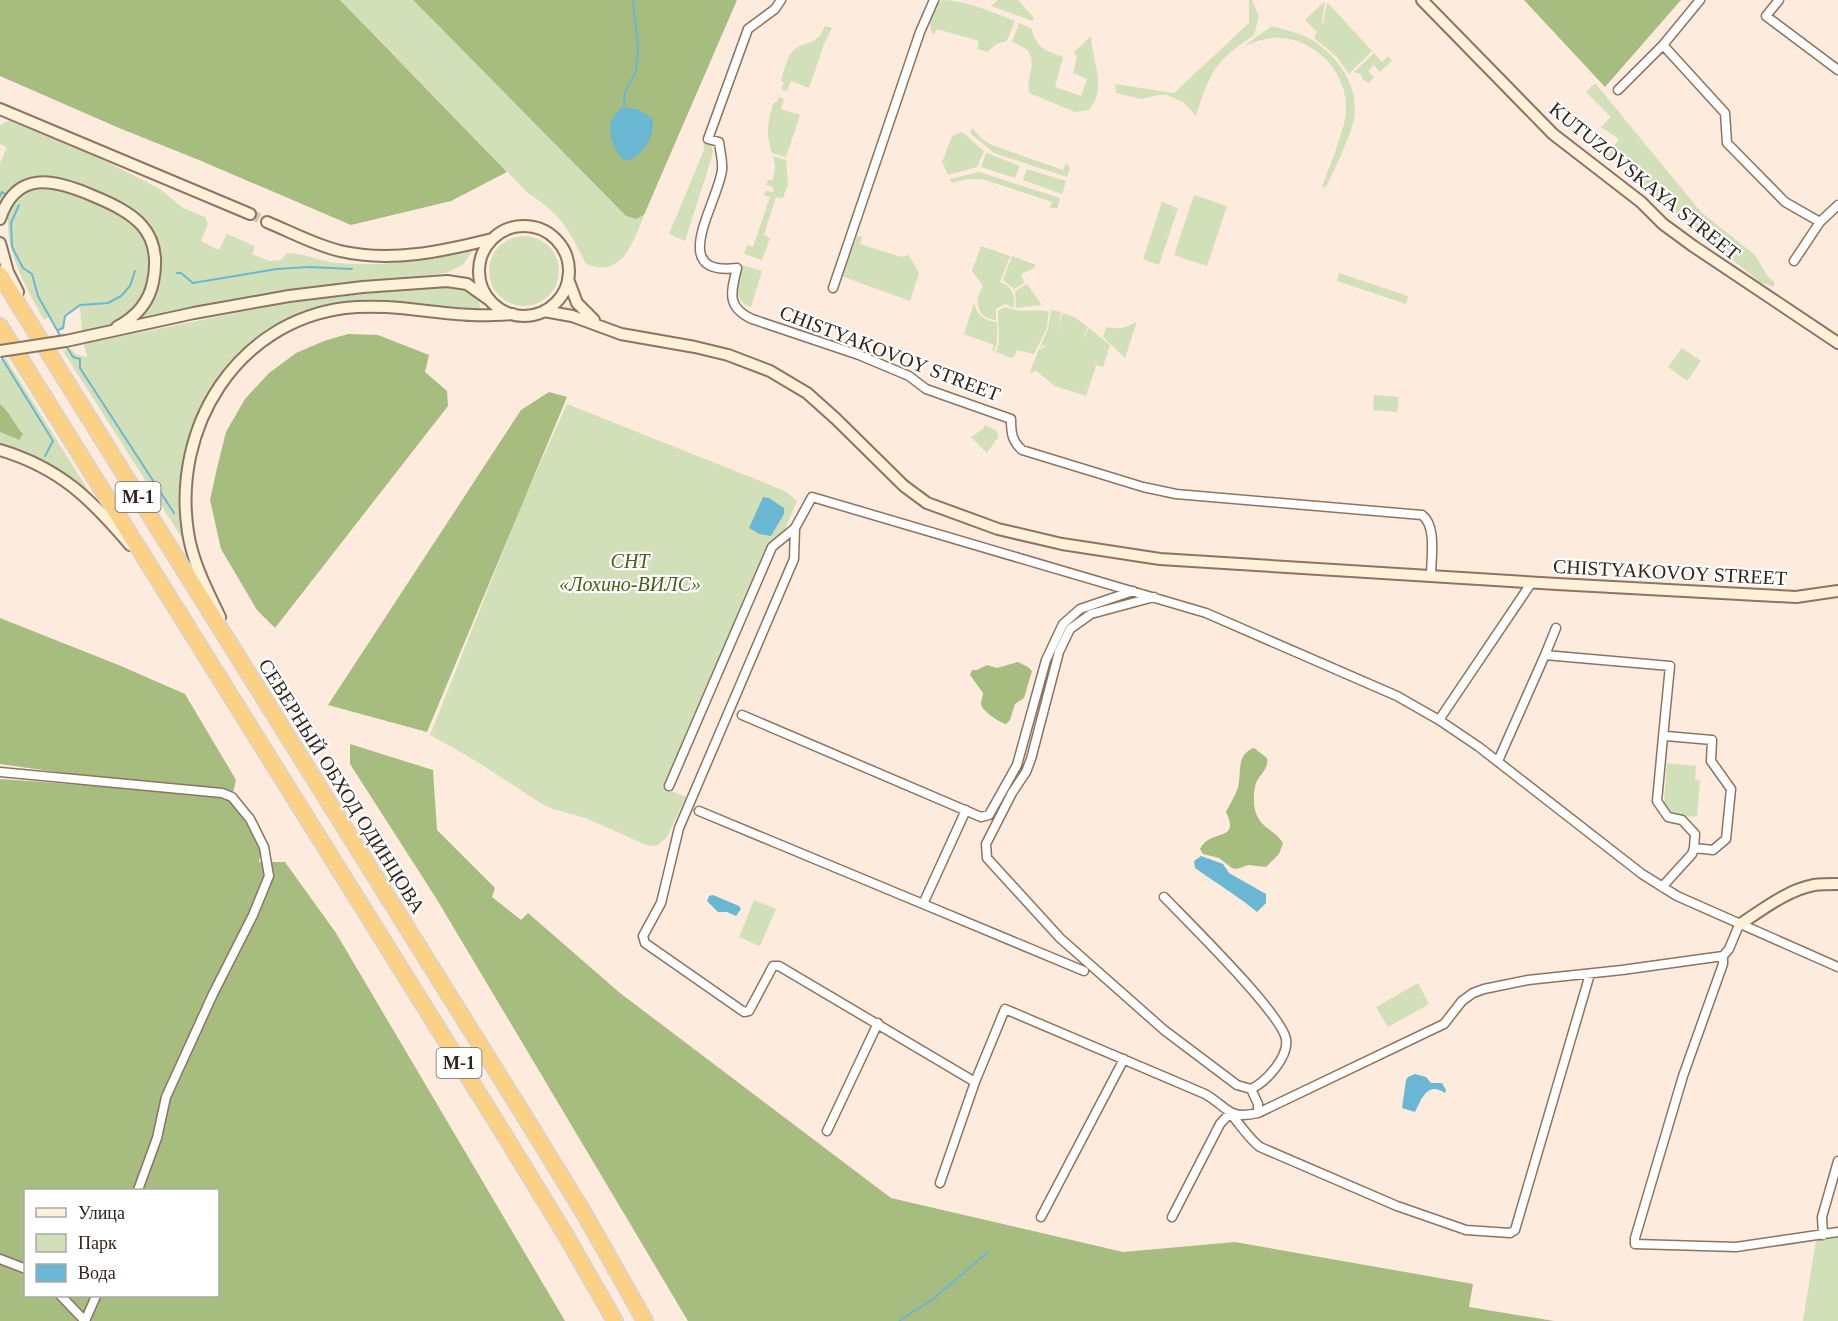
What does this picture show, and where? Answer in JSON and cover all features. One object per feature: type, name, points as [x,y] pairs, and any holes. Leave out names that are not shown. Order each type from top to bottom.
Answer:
[{"type":"highway","name":"СЕВЕРНЫЙ ОБХОД ОДИНЦОВА","points":[[0,275],[537,1136],[645,1321]]},
{"type":"highway","name":"М-1","points":[[0,326],[562,1228],[615,1321]]},
{"type":"street","name":"CHISTYAKOVOY STREET","points":[[781,0],[775,9],[748,28],[708,139],[719,142],[722,170],[700,237],[699,249],[702,260],[712,267],[724,270],[737,268],[732,297],[739,312],[752,319],[858,355],[909,376],[926,389],[1011,419],[1011,432],[1015,443],[1022,450],[1143,487],[1176,494],[1422,514],[1431,528],[1431,576]]},
{"type":"street","points":[[833,288],[920,32],[934,0]]},
{"type":"street","name":"KUTUZOVSKAYA STREET","points":[[1422,0],[1553,134],[1641,202],[1689,244],[1838,343]]},
{"type":"street","points":[[1618,90],[1663,45],[1700,0]]},
{"type":"street","points":[[1779,0],[1766,16],[1838,70]]},
{"type":"street","points":[[1663,45],[1725,113],[1727,143],[1785,202],[1820,222]]},
{"type":"street","points":[[0,109],[250,214]]},
{"type":"street","points":[[0,219],[3,209],[19,191],[27,185],[44,181],[67,185],[118,206],[137,218],[149,236],[155,257],[153,285],[142,307],[133,316],[125,323],[98,335]]},
{"type":"street","points":[[1794,261],[1820,222],[1838,205]]},
{"type":"street","points":[[267,222],[320,244],[358,255],[427,253],[493,238],[512,228],[527,226],[541,230],[554,238],[563,249],[568,263],[568,278],[577,303],[584,313],[601,326]]},
{"type":"street","points":[[489,299],[481,286],[479,271],[481,257],[493,238]]},
{"type":"street","points":[[0,243],[8,272],[38,336]]},
{"type":"street","points":[[238,658],[198,568],[188,534],[184,501],[190,451],[207,406],[224,379],[240,360],[287,326],[317,314],[362,306],[473,316],[532,315],[551,306],[562,294],[568,278]]},
{"type":"street","points":[[0,351],[98,335],[289,296],[363,286],[447,281],[467,284],[502,310],[513,314]]},
{"type":"street","name":"CHISTYAKOVOY STREET","points":[[544,310],[572,316],[621,334],[706,350],[770,371],[807,393],[836,418],[904,486],[927,503],[998,529],[1062,544],[1160,559],[1499,581],[1796,597],[1838,591]]},
{"type":"street","points":[[0,450],[44,467],[79,490],[96,506],[153,573]]},
{"type":"street","points":[[669,786],[772,548],[795,528],[812,496],[1206,613],[1397,696],[1439,720],[1498,761],[1573,821],[1662,887],[1739,925],[1838,967]]},
{"type":"street","points":[[795,528],[794,559],[679,828],[661,903],[643,936],[645,943],[744,1012],[749,1011],[773,966],[779,966],[975,1082]]},
{"type":"street","points":[[1439,720],[1532,582]]},
{"type":"street","points":[[742,715],[981,817],[989,815],[1017,765],[1046,660],[1063,624],[1080,609],[1133,591]]},
{"type":"street","points":[[1155,597],[1091,614],[1070,630],[1059,652],[1045,712],[1026,772],[1002,811],[986,844],[985,854],[1060,938],[1095,969],[1190,1052],[1237,1085],[1251,1089],[1279,1062],[1286,1041],[1283,1029],[1256,995],[1164,897]]},
{"type":"street","points":[[1498,761],[1556,628]]},
{"type":"street","points":[[1545,655],[1670,666],[1657,801],[1668,817],[1682,820],[1695,834],[1692,854],[1662,887]]},
{"type":"street","points":[[1663,737],[1712,740],[1712,761],[1731,787],[1726,839],[1713,850],[1694,848]]},
{"type":"street","points":[[0,772],[222,793],[232,797],[250,819],[264,847],[269,876],[253,915],[213,994],[166,1097],[157,1138],[139,1189]]},
{"type":"street","points":[[923,904],[966,810]]},
{"type":"street","points":[[699,811],[1084,971]]},
{"type":"street","points":[[1838,884],[1814,885],[1798,891],[1773,902],[1739,925],[1729,949],[1723,956],[1723,964],[1680,1087],[1635,1244],[1736,1247],[1838,1232]]},
{"type":"street","points":[[1230,1113],[1245,1116],[1258,1113],[1444,1024],[1462,1001],[1484,989],[1528,980],[1723,956]]},
{"type":"street","points":[[940,1183],[975,1082],[1005,1009],[1205,1094],[1230,1113],[1260,1147],[1397,1206],[1466,1230],[1510,1233],[1515,1230],[1590,974]]},
{"type":"street","points":[[827,1131],[878,1023]]},
{"type":"street","points":[[1041,1217],[1124,1059]]},
{"type":"street","points":[[1251,1089],[1258,1104],[1258,1113]]},
{"type":"street","points":[[1172,1217],[1220,1124],[1230,1113]]},
{"type":"street","points":[[1823,1235],[1822,1217],[1838,1161]]},
{"type":"street","points":[[0,1259],[24,1268]]},
{"type":"street","points":[[62,1297],[85,1321],[96,1297]]},
{"type":"green space","points":[[0,0],[340,0],[507,172],[451,201],[351,225],[0,76]]},
{"type":"green space","points":[[340,0],[413,0],[626,216],[636,219],[644,215],[625,255],[618,262],[609,266],[599,267],[586,264],[569,232],[557,216],[528,193]]},
{"type":"green space","points":[[413,0],[737,0],[644,215],[636,219],[626,216]]},
{"type":"green space","points":[[941,0],[969,4],[1015,21],[1007,41],[996,44],[988,52],[977,49],[979,41],[937,29],[934,34],[932,33],[931,20]]},
{"type":"green space","points":[[998,0],[1018,0],[1033,17],[1033,21],[991,6]]},
{"type":"green space","points":[[1249,0],[1252,0],[1259,17],[1254,35],[1222,60],[1205,88],[1196,116],[1183,102],[1168,95],[1141,99],[1116,93],[1115,84],[1174,93],[1249,23]]},
{"type":"green space","points":[[1524,0],[1681,0],[1605,87]]},
{"type":"green space","points":[[1325,1],[1322,23],[1327,2],[1372,51],[1349,74],[1337,57],[1314,38],[1317,32],[1305,20]]},
{"type":"green space","points":[[1019,23],[1032,29],[1039,45],[1063,57],[1055,87],[1081,96],[1087,79],[1073,73],[1077,57],[1074,52],[1091,36],[1098,83],[1095,101],[1089,110],[1075,112],[1029,93],[1031,58],[1028,52],[1012,42]]},
{"type":"green space","points":[[825,26],[832,28],[809,88],[791,81],[787,91],[781,89],[784,82],[781,81],[792,52],[815,40]]},
{"type":"green space","points":[[1272,26],[1303,35],[1322,47],[1339,65],[1351,87],[1355,111],[1353,123],[1326,187],[1322,188],[1346,113],[1344,91],[1340,79],[1325,59],[1304,44],[1275,38],[1244,46]]},
{"type":"green space","points":[[1374,53],[1382,62],[1388,56],[1392,61],[1380,72],[1374,65],[1368,71],[1374,77],[1369,83],[1362,79],[1361,74],[1354,72]]},
{"type":"green space","points":[[1595,83],[1701,212],[1755,255],[1769,278],[1775,282],[1773,287],[1760,282],[1647,191],[1632,175],[1632,171],[1614,156],[1607,157],[1619,139],[1601,127],[1611,117],[1586,92]]},
{"type":"green space","points":[[779,97],[784,99],[781,109],[800,115],[786,157],[772,153],[769,140],[770,115],[774,102],[776,103]]},
{"type":"green space","points":[[10,120],[76,146],[160,189],[183,208],[205,217],[208,224],[201,241],[219,250],[227,234],[255,246],[252,254],[269,261],[281,260],[287,253],[337,263],[389,263],[439,256],[472,248],[473,250],[463,265],[446,273],[286,290],[196,307],[139,321],[138,318],[148,307],[159,279],[159,250],[147,223],[137,212],[120,201],[62,178],[49,176],[31,180],[0,207],[0,163],[7,147],[0,144],[0,125]]},
{"type":"green space","points":[[972,128],[982,139],[992,145],[1063,170],[1066,163],[1070,168],[1067,177],[994,153],[970,133]]},
{"type":"green space","points":[[962,132],[984,151],[977,167],[948,175],[942,162],[952,136]]},
{"type":"green space","points":[[703,135],[710,138],[713,153],[685,241],[669,234],[704,150]]},
{"type":"green space","points":[[986,153],[1020,166],[1015,178],[981,167]]},
{"type":"green space","points":[[773,156],[786,160],[788,184],[783,198],[776,197],[764,235],[770,238],[762,260],[744,254],[747,245],[753,247],[770,197],[764,195],[765,191],[774,192],[773,187],[766,185],[768,180],[773,180],[775,166]]},
{"type":"green space","points":[[1027,169],[1066,181],[1062,194],[1023,180]]},
{"type":"green space","points":[[979,172],[1060,198],[1057,208],[1050,208],[1052,202],[982,179],[968,179],[952,183],[950,179]]},
{"type":"green space","points":[[44,187],[64,189],[100,203],[125,215],[140,230],[150,257],[147,285],[133,310],[118,323],[82,331],[80,307],[66,316],[64,328],[59,331],[50,316],[44,320],[37,308],[17,266],[9,236],[8,221],[10,208],[20,196],[33,189]]},
{"type":"green space","points":[[1194,195],[1227,206],[1207,266],[1174,255]]},
{"type":"green space","points":[[1162,202],[1178,208],[1159,265],[1143,259]]},
{"type":"green space","points":[[524,236],[537,239],[549,246],[556,258],[559,271],[556,284],[549,296],[537,303],[524,306],[511,303],[499,296],[492,284],[489,271],[492,258],[499,246],[511,239]]},
{"type":"green space","points":[[857,236],[862,237],[860,244],[901,257],[909,255],[919,273],[910,301],[841,276]]},
{"type":"green space","points":[[981,246],[1010,256],[1000,282],[1008,286],[1012,292],[1014,304],[1013,308],[1005,304],[996,309],[996,320],[985,316],[979,308],[978,298],[983,286],[972,271]]},
{"type":"green space","points":[[1012,256],[1036,265],[1033,269],[1021,274],[1024,283],[1014,289],[1003,280]]},
{"type":"green space","points":[[742,265],[762,271],[751,307],[744,304],[736,294]]},
{"type":"green space","points":[[1339,273],[1408,296],[1406,304],[1337,281]]},
{"type":"green space","points":[[1027,284],[1042,305],[1016,308],[1015,291]]},
{"type":"green space","points":[[448,286],[472,294],[479,301],[480,308],[474,310],[385,302],[333,305],[294,317],[260,336],[231,362],[208,394],[191,429],[182,467],[180,506],[187,546],[63,351],[71,349],[77,355],[87,357],[84,344],[295,301]]},
{"type":"green space","points":[[974,303],[982,317],[997,322],[997,343],[994,352],[992,351],[994,345],[964,334]]},
{"type":"green space","points":[[1005,307],[1049,311],[1047,328],[1034,354],[1017,350],[1011,358],[996,352],[999,343],[998,311]]},
{"type":"green space","points":[[1051,310],[1061,312],[1058,332],[1062,313],[1074,317],[1088,327],[1082,340],[1089,328],[1110,345],[1103,367],[1093,364],[1096,366],[1086,396],[1055,386],[1035,370],[1030,372],[1039,349],[1045,347],[1045,345],[1040,347],[1048,329]]},
{"type":"green space","points":[[1137,321],[1125,358],[1103,337],[1106,327],[1122,328]]},
{"type":"green space","points":[[348,334],[378,335],[429,355],[425,372],[447,391],[448,406],[275,628],[257,610],[221,549],[210,500],[217,468],[226,432],[245,399],[269,373],[296,353]]},
{"type":"green space","points":[[1682,348],[1701,361],[1687,381],[1668,367]]},
{"type":"green space","points":[[6,359],[87,491],[46,464],[0,446],[0,432],[18,440],[23,434],[0,404],[0,360]]},
{"type":"green space","points":[[549,392],[567,397],[427,732],[328,705],[521,410]]},
{"type":"green space","points":[[1374,395],[1399,397],[1397,412],[1373,410]]},
{"type":"green space","points":[[0,404],[23,434],[19,440],[0,432]]},
{"type":"green space","name":"СНТ «Лохино-ВИЛС»","points":[[567,404],[785,491],[797,501],[672,791],[686,797],[667,837],[658,845],[649,846],[585,818],[542,804],[476,761],[430,735],[524,499]]},
{"type":"green space","points":[[985,425],[997,431],[998,437],[987,453],[971,437]]},
{"type":"green space","points":[[0,618],[185,694],[236,780],[232,797],[229,797],[262,848],[259,862],[285,862],[336,933],[565,1321],[0,1321],[0,779],[222,795],[0,764]]},
{"type":"green space","points":[[1018,662],[1032,671],[1024,698],[1015,704],[1010,720],[1006,724],[984,710],[981,703],[983,693],[970,675],[972,670],[987,665],[997,668]]},
{"type":"green space","points":[[350,744],[433,770],[437,830],[495,888],[492,897],[521,920],[528,913],[620,993],[891,1198],[1123,1252],[1235,1242],[1473,1284],[1469,1307],[1554,1321],[688,1321],[436,898],[350,764]]},
{"type":"green space","points":[[1254,748],[1267,758],[1265,768],[1255,787],[1256,813],[1260,821],[1283,843],[1279,854],[1266,867],[1248,865],[1237,869],[1219,858],[1203,854],[1200,849],[1210,839],[1227,832],[1230,828],[1226,812],[1239,784],[1241,761],[1248,751]]},
{"type":"green space","points":[[1667,763],[1696,766],[1695,780],[1700,781],[1697,817],[1673,815],[1664,802]]},
{"type":"green space","points":[[754,900],[776,909],[760,946],[739,937]]},
{"type":"green space","points":[[1418,983],[1429,1004],[1388,1027],[1376,1007]]},
{"type":"green space","points":[[1838,1237],[1838,1321],[1803,1321],[1816,1240]]},
{"type":"water","points":[[624,107],[640,110],[653,120],[652,133],[646,146],[637,155],[625,161],[615,148],[610,133],[613,118]]},
{"type":"water","points":[[763,497],[769,498],[784,508],[784,514],[771,536],[759,534],[749,528]]},
{"type":"water","points":[[1201,856],[1223,864],[1229,873],[1266,894],[1266,903],[1257,912],[1195,868],[1194,861]]},
{"type":"water","points":[[713,895],[741,909],[736,916],[727,912],[718,912],[707,901],[709,896]]},
{"type":"water","points":[[1415,1074],[1426,1077],[1431,1083],[1442,1083],[1446,1090],[1445,1093],[1434,1089],[1429,1090],[1415,1112],[1402,1108],[1406,1080]]},
{"type":"waterway","points":[[624,107],[625,92],[636,71],[638,48],[633,0]]},
{"type":"waterway","points":[[0,196],[2,192],[5,194]]},
{"type":"waterway","points":[[19,205],[11,223],[12,247],[23,268],[32,274],[38,296],[62,339]]},
{"type":"waterway","points":[[177,273],[181,273],[193,283],[277,269],[309,267],[352,269]]},
{"type":"waterway","points":[[58,330],[63,328],[65,316],[80,305],[108,303],[121,296],[130,286],[135,271]]},
{"type":"waterway","points":[[65,344],[73,357],[80,359],[80,368],[174,513]]},
{"type":"waterway","points":[[0,355],[53,441],[45,456]]},
{"type":"waterway","points":[[899,1321],[933,1299],[988,1252]]},
{"type":"tunnel","points":[[250,214],[267,222]]}]
